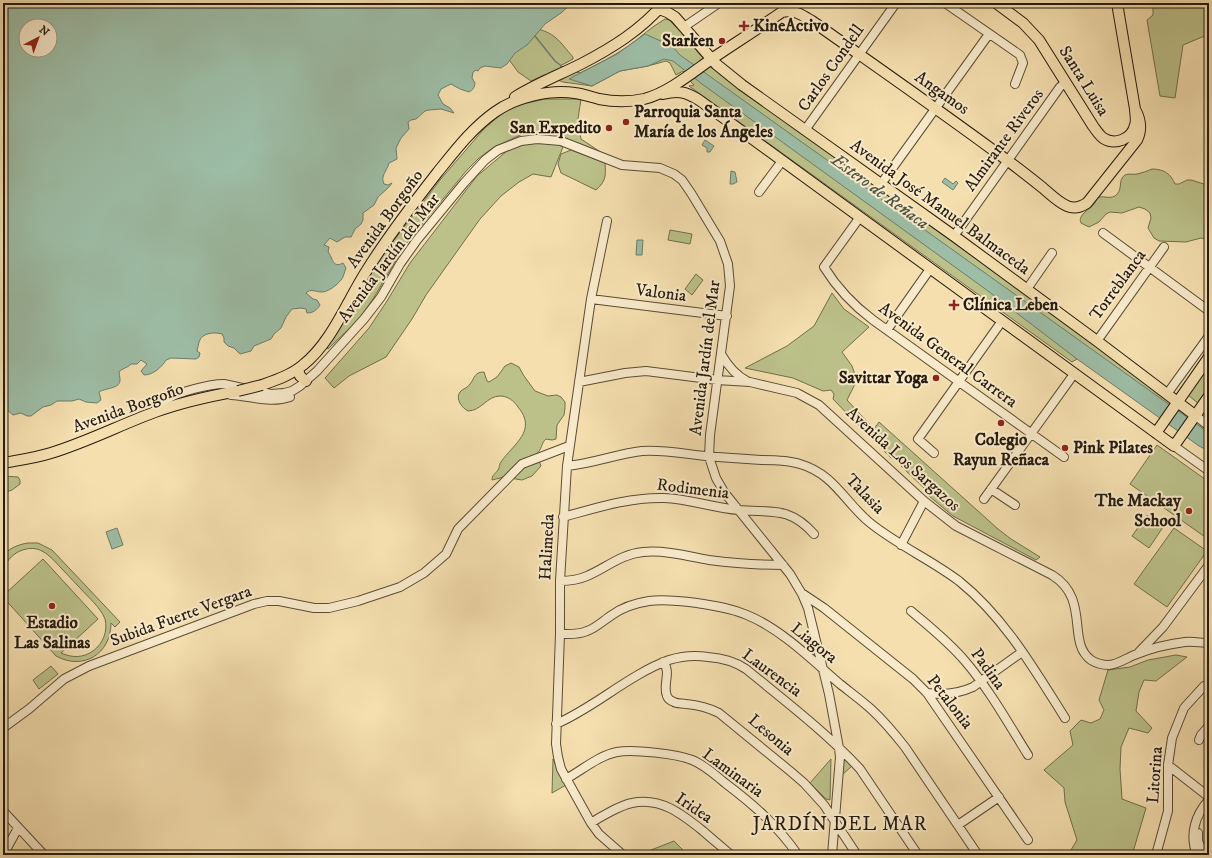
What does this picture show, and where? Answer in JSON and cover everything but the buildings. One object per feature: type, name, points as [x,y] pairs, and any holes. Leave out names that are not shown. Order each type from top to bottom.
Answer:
[{"type":"main road","name":"Avenida Borgoño","points":[[3,463],[61,450],[156,412],[220,394],[262,385],[280,379],[298,369],[310,359],[328,338],[366,271],[400,220],[456,149],[474,130],[495,112],[524,98],[554,92],[577,93],[598,99],[614,101],[633,101],[655,96],[679,82],[795,3]]},
{"type":"main road","name":"Santa Luisa","points":[[996,3],[1023,23],[1034,34],[1044,47],[1082,110],[1100,135],[1109,141],[1123,140],[1129,136],[1135,128],[1135,109]]},
{"type":"main road","points":[[1117,3],[1135,109],[1140,128],[1139,136],[1134,144],[1123,140]]},
{"type":"main road","name":"Avenida José Manuel Balmaceda","points":[[662,6],[684,27],[708,62],[730,76],[954,236],[1097,341],[1167,394],[1176,404],[1195,418]]},
{"type":"main road","points":[[495,112],[526,91],[614,46],[644,24],[662,6]]},
{"type":"main road","name":"Angamos","points":[[780,13],[791,11],[801,14],[936,108],[1008,160],[1066,205],[1074,207],[1082,206],[1090,200],[1134,144]]},
{"type":"main road","points":[[554,92],[552,84],[553,79],[556,76]]},
{"type":"main road","points":[[655,96],[678,91],[693,96],[1174,446],[1209,396]]},
{"type":"main road","points":[[1156,433],[1184,391],[1209,358]]},
{"type":"main road","points":[[298,369],[300,376],[306,381]]},
{"type":"street","points":[[684,27],[719,3]]},
{"type":"street","name":"Carlos Condell","points":[[805,130],[896,3]]},
{"type":"street","points":[[945,3],[1009,47],[1022,58],[1023,63],[1015,84]]},
{"type":"street","points":[[881,184],[989,34]]},
{"type":"street","name":"Almirante Riveros","points":[[954,236],[1060,87],[1066,83]]},
{"type":"street","name":"Avenida Jardín del Mar","points":[[156,412],[164,401],[171,397],[218,384],[275,394],[292,391],[306,381],[367,316],[381,297],[400,264],[414,244],[479,166],[498,150],[513,143],[545,139],[561,141],[616,163],[629,166],[660,168],[669,171],[678,177],[691,192],[717,235],[726,254],[730,279],[727,316],[717,380],[710,435],[709,456],[713,471],[720,485],[792,577],[808,608],[823,668],[840,757],[832,855]]},
{"type":"street","points":[[759,192],[782,161]]},
{"type":"street","name":"Avenida General Carrera","points":[[860,217],[824,267],[848,299],[887,330],[1064,457]]},
{"type":"street","name":"Halimeda","points":[[607,221],[592,299],[567,466],[560,581],[560,634],[556,744],[561,769],[591,823],[599,834],[623,855]]},
{"type":"street","points":[[1103,233],[1209,310]]},
{"type":"street","name":"Torreblanca","points":[[1097,341],[1164,247]]},
{"type":"street","points":[[1026,289],[1052,253]]},
{"type":"street","points":[[887,330],[930,269]]},
{"type":"street","name":"Valonia","points":[[592,299],[727,316]]},
{"type":"street","points":[[934,453],[918,439],[1002,321]]},
{"type":"street","points":[[1167,394],[1209,336]]},
{"type":"street","name":"Avenida Los Sargazos","points":[[721,354],[725,362],[735,374],[750,382]]},
{"type":"street","name":"Avenida Jardín del Mar","points":[[220,394],[280,400],[292,396],[302,390],[309,384],[317,371]]},
{"type":"street","name":"Avenida Los Sargazos","points":[[579,382],[624,373],[646,371],[717,380],[750,382],[798,392],[812,400],[832,416],[924,501],[956,526],[1061,581],[1068,589],[1073,599],[1076,609],[1080,644],[1090,659],[1097,663],[1110,664],[1119,662],[1137,654],[1185,642],[1209,643]]},
{"type":"street","points":[[984,499],[1074,374]]},
{"type":"street","name":"Avenida José Manuel Balmaceda","points":[[1195,418],[1209,426]]},
{"type":"street","name":"Subida Fuerte Vergara","points":[[3,728],[29,709],[64,679],[89,666],[254,604],[267,601],[280,601],[314,608],[329,608],[358,601],[400,587],[424,573],[446,554],[458,529],[522,464],[569,446]]},
{"type":"street","points":[[1174,446],[1209,471]]},
{"type":"street","name":"Talasia","points":[[567,466],[578,465],[613,456],[656,451],[792,462],[812,468],[832,481],[866,519],[901,545],[937,565],[968,589],[1000,622],[1022,652],[1065,718]]},
{"type":"street","points":[[991,489],[1015,505]]},
{"type":"street","name":"Rodimenia","points":[[563,517],[633,500],[664,498],[739,510],[772,511],[783,513],[799,521],[814,534]]},
{"type":"street","points":[[901,545],[924,501]]},
{"type":"street","points":[[560,581],[580,578],[592,574],[625,556],[644,552],[681,554],[725,561],[766,565],[783,565]]},
{"type":"street","points":[[1137,654],[1163,627],[1209,564]]},
{"type":"street","name":"Petalonia","points":[[802,594],[824,608],[913,679],[927,693],[1000,797],[1028,840]]},
{"type":"street","name":"Liagora","points":[[560,634],[578,634],[588,631],[612,614],[636,604],[656,600],[676,600],[720,606],[741,612],[757,619],[774,630],[823,668],[870,708],[893,732],[978,855]]},
{"type":"street","name":"Padina","points":[[911,611],[955,650],[981,681],[1028,755]]},
{"type":"street","points":[[927,693],[958,693],[973,687],[1022,652]]},
{"type":"street","name":"Laurencia","points":[[556,724],[589,707],[622,684],[663,662],[675,658],[694,656],[721,658],[736,663],[746,669],[807,719],[860,769],[918,855]]},
{"type":"street","name":"Lesonia","points":[[663,662],[667,669],[666,692],[670,700],[677,703],[708,708],[725,717],[804,783],[824,805],[857,855]]},
{"type":"street","name":"Litorina","points":[[1156,855],[1168,811],[1168,765],[1172,738],[1181,713],[1188,703],[1204,686],[1209,686]]},
{"type":"street","points":[[1199,740],[1201,735],[1209,726]]},
{"type":"street","name":"Laminaria","points":[[566,778],[606,755],[619,752],[632,751],[655,753],[687,758],[705,767],[768,818],[787,839],[798,855]]},
{"type":"street","points":[[1168,765],[1209,797]]},
{"type":"street","points":[[958,825],[1000,797]]},
{"type":"street","points":[[1197,855],[1194,846],[1193,830],[1196,820],[1209,800]]},
{"type":"street","name":"Iridea","points":[[591,823],[630,803],[643,802],[662,804],[674,809],[690,820],[731,855]]},
{"type":"street","points":[[1204,855],[1198,841],[1198,830],[1209,806]]},
{"type":"street","points":[[3,811],[44,855]]},
{"type":"street","points":[[3,855],[18,828]]},
{"type":"green space","points":[[1153,3],[1209,3],[1209,36],[1207,35],[1183,45],[1175,98],[1160,96],[1147,20],[1153,15]]},
{"type":"green space","points":[[665,19],[669,20],[683,34],[701,56],[717,71],[754,97],[797,131],[890,193],[1209,428],[1209,448],[1071,354],[1077,359],[1072,362],[689,86],[694,85],[690,81],[692,80],[683,71],[676,75],[670,63],[666,61],[620,71],[592,86],[563,82],[544,75],[531,81],[518,72],[505,54],[533,28],[552,35],[573,57],[573,59],[560,66],[580,73],[621,51]]},
{"type":"green space","points":[[545,99],[581,99],[576,132],[580,133],[581,139],[608,157],[556,135],[525,133],[494,147],[479,158],[467,170],[405,245],[373,299],[359,319],[328,349],[326,347],[385,252],[440,180],[483,130],[502,113],[518,105]]},
{"type":"green space","points":[[531,142],[557,144],[563,147],[551,177],[533,174],[519,182],[501,196],[480,219],[426,295],[412,319],[386,357],[349,376],[334,388],[325,378],[369,328],[410,263],[477,176],[507,151]]},
{"type":"green space","points":[[571,150],[605,163],[605,178],[596,190],[561,173],[558,164],[561,154]]},
{"type":"green space","points":[[1152,169],[1160,170],[1166,173],[1171,177],[1175,184],[1191,180],[1204,184],[1209,192],[1209,240],[1201,238],[1186,242],[1159,241],[1154,238],[1148,228],[1151,218],[1150,213],[1139,207],[1122,213],[1110,212],[1106,214],[1099,222],[1089,227],[1081,223],[1080,220],[1082,215],[1098,198],[1113,197],[1118,194],[1121,180],[1125,175],[1143,173]]},
{"type":"green space","points":[[670,230],[692,234],[690,244],[668,240]]},
{"type":"green space","points":[[696,274],[703,280],[692,295],[685,289]]},
{"type":"green space","points":[[832,293],[844,309],[869,327],[842,352],[852,366],[857,380],[847,400],[874,429],[879,422],[998,529],[1040,557],[1036,560],[953,516],[923,491],[925,489],[901,466],[903,462],[900,459],[896,457],[891,458],[857,424],[833,399],[834,394],[831,390],[823,391],[793,378],[745,368],[787,346],[814,326]]},
{"type":"green space","points":[[511,363],[519,367],[535,391],[548,396],[557,395],[561,397],[565,402],[564,415],[557,425],[556,439],[546,439],[537,453],[541,466],[532,476],[522,480],[504,477],[492,480],[493,476],[499,469],[500,463],[522,437],[525,430],[524,416],[513,401],[503,396],[491,398],[477,409],[468,411],[460,403],[458,398],[461,391],[469,385],[478,373],[484,372],[487,381],[489,382],[497,377],[505,366]]},
{"type":"green space","points":[[1209,363],[1209,387],[1199,404],[1188,395]]},
{"type":"green space","name":"The Mackay School","points":[[1157,445],[1209,482],[1208,539],[1130,484]]},
{"type":"green space","points":[[3,476],[18,477],[20,484],[12,490],[3,493]]},
{"type":"green space","points":[[1147,515],[1163,527],[1149,548],[1132,536]]},
{"type":"green space","name":"The Mackay School","points":[[1174,528],[1207,551],[1167,607],[1134,584]]},
{"type":"green space","name":"Estadio Las Salinas","points":[[28,543],[38,543],[52,550],[120,622],[115,627],[111,623],[110,634],[106,643],[101,651],[94,657],[76,662],[56,656],[3,597],[3,585],[6,593],[43,559],[98,619],[61,653],[69,656],[85,655],[97,648],[104,637],[106,624],[103,615],[94,602],[48,555],[38,549],[33,548],[20,551],[9,559],[3,571],[4,555],[17,546]]},
{"type":"green space","points":[[1176,655],[1187,657],[1156,681],[1144,680],[1139,692],[1136,711],[1152,728],[1148,733],[1129,728],[1121,747],[1120,769],[1122,799],[1146,808],[1133,852],[1123,855],[1068,855],[1077,840],[1065,802],[1064,788],[1044,770],[1073,745],[1070,731],[1081,720],[1091,723],[1100,719],[1104,710],[1099,700],[1108,670],[1130,667],[1148,660]]},
{"type":"green space","points":[[51,666],[58,674],[39,689],[33,680]]},
{"type":"green space","points":[[553,759],[566,785],[552,793]]},
{"type":"green space","points":[[831,759],[830,800],[826,799],[810,783]]},
{"type":"green space","points":[[844,759],[853,765],[842,775],[842,761]]},
{"type":"green space","points":[[674,841],[683,850],[680,855],[647,855],[651,850]]},
{"type":"shaded area","points":[[3,3],[487,3],[484,4],[486,7],[489,5],[488,3],[572,3],[545,24],[527,45],[515,53],[507,64],[501,68],[485,66],[480,68],[478,71],[476,70],[473,72],[472,78],[475,83],[474,88],[471,91],[469,92],[460,89],[451,84],[441,89],[438,95],[443,104],[450,108],[454,113],[441,109],[429,110],[425,111],[416,119],[408,122],[409,129],[401,138],[396,148],[397,159],[389,163],[383,176],[384,184],[388,185],[392,183],[378,197],[374,205],[363,213],[363,220],[361,224],[355,229],[351,237],[345,237],[337,242],[330,238],[324,245],[329,247],[328,252],[333,262],[337,265],[343,263],[346,268],[342,279],[327,291],[322,292],[311,290],[306,293],[313,299],[317,300],[320,305],[319,307],[315,311],[309,313],[307,313],[306,309],[292,309],[281,328],[271,339],[254,346],[251,351],[240,354],[224,342],[222,334],[209,334],[203,336],[201,339],[197,351],[200,353],[199,357],[196,359],[171,358],[166,360],[160,368],[147,375],[144,375],[141,371],[147,364],[141,360],[137,364],[131,364],[120,371],[120,382],[118,385],[99,392],[101,400],[97,403],[86,402],[79,399],[72,401],[57,401],[51,405],[43,407],[31,416],[21,413],[13,415],[3,407],[3,368],[5,362],[3,360]]},
{"type":"shaded area","points":[[645,34],[672,46],[680,55],[1209,433],[1209,451],[1199,446],[1077,359],[984,288],[702,84],[673,61],[664,59],[648,66],[620,71],[592,86],[569,79],[617,54]]},
{"type":"shaded area","points":[[705,140],[714,146],[710,152],[707,152],[707,148],[702,145]]},
{"type":"shaded area","points":[[731,171],[735,172],[737,182],[733,184],[730,184]]},
{"type":"shaded area","points":[[945,178],[953,184],[956,181],[958,183],[953,190],[942,182]]},
{"type":"shaded area","points":[[637,240],[643,240],[642,255],[636,255]]},
{"type":"shaded area","points":[[117,528],[123,545],[112,549],[106,532]]},
{"type":"waterway","name":"Estero de Reñaca","points":[[535,36],[555,61],[564,68]]},
{"type":"place","name":"KineActivo","points":[[744,26]]},
{"type":"place","name":"Starken","points":[[722,41]]},
{"type":"place","name":"Parroquia Santa María de los Ángeles","points":[[626,122]]},
{"type":"place","name":"San Expedito","points":[[609,128]]},
{"type":"place","name":"Clínica Leben","points":[[954,305]]},
{"type":"place","name":"Savittar Yoga","points":[[936,378]]},
{"type":"place","name":"Colegio Rayun Reñaca","points":[[1001,423]]},
{"type":"place","name":"Pink Pilates","points":[[1065,448]]},
{"type":"place","name":"The Mackay School","points":[[1189,511]]},
{"type":"place","name":"Estadio Las Salinas","points":[[52,606]]},
{"type":"district","name":"JARDÍN DEL MAR","points":[[840,824]]}]
